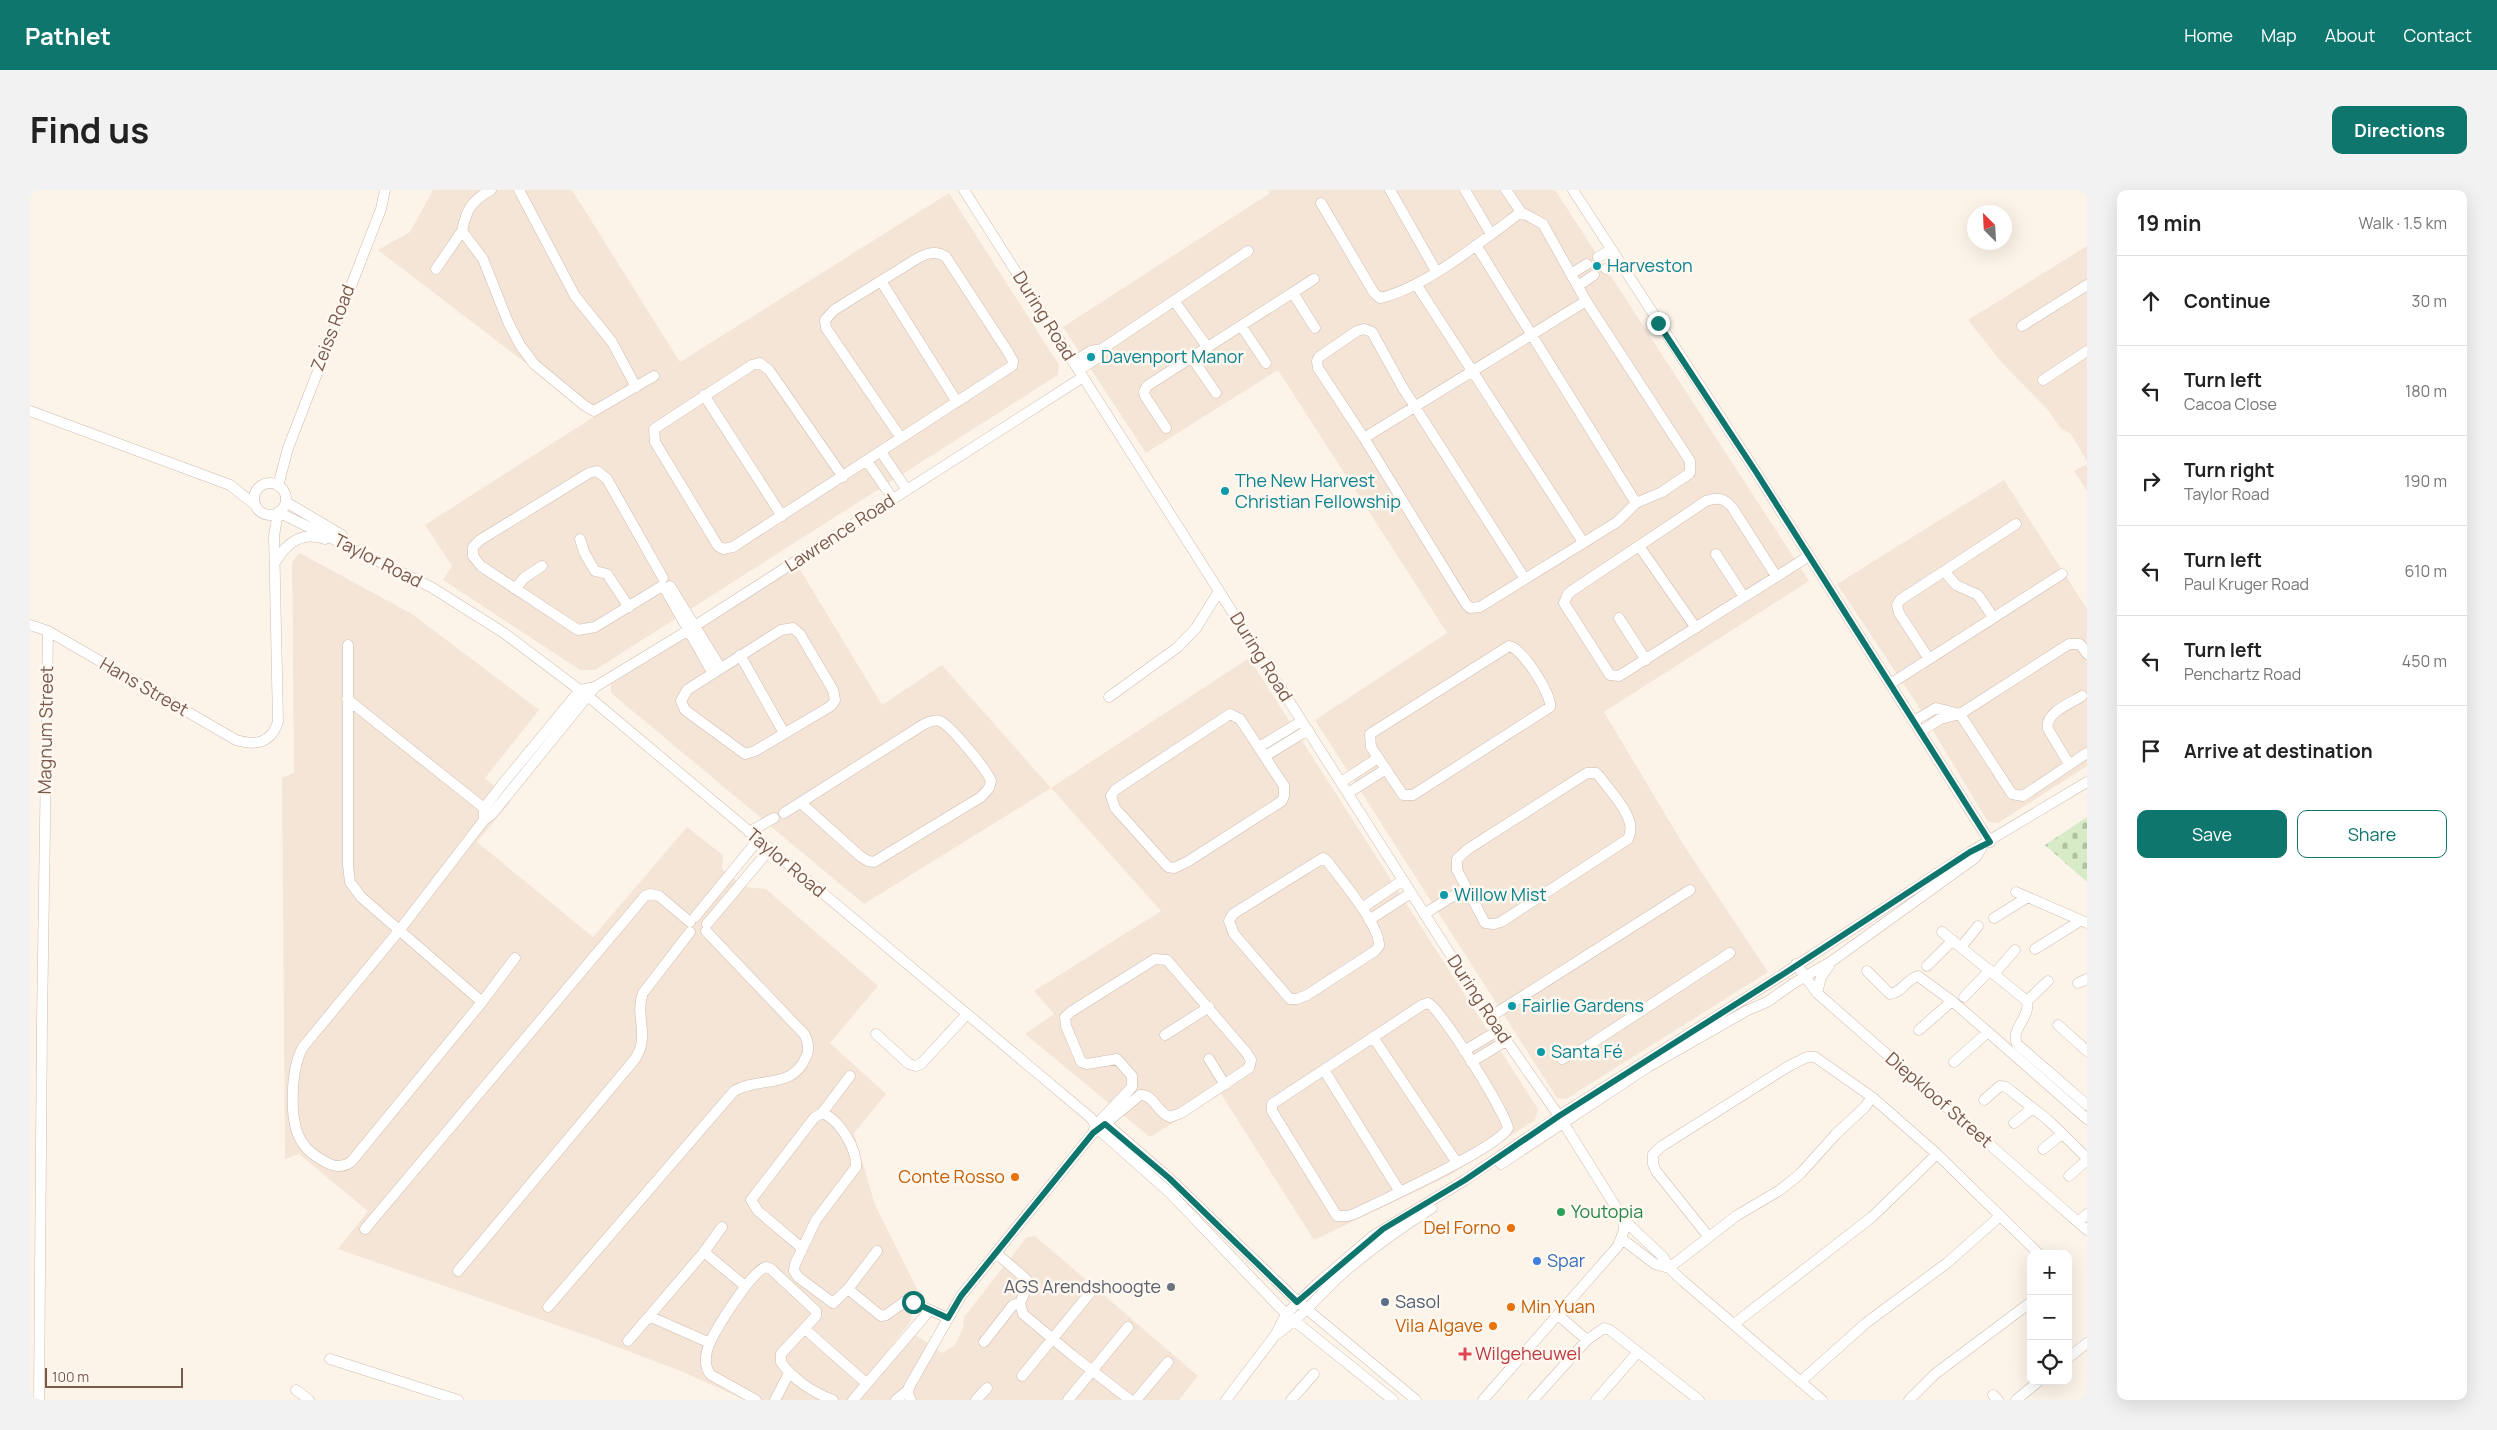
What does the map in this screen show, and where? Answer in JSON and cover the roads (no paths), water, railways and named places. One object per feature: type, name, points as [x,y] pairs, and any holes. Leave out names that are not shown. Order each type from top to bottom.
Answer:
[{"type":"street","points":[[380,208],[385,190]]},
{"type":"street","points":[[380,208],[392,190]]},
{"type":"street","points":[[436,269],[462,231],[466,215],[472,203],[491,190]]},
{"type":"street","points":[[519,190],[575,296],[607,334],[636,387]]},
{"type":"street","name":"During Road","points":[[964,190],[1490,1017],[1561,1119],[1624,1220],[1663,1256],[1669,1268]]},
{"type":"street","points":[[1390,190],[1436,271]]},
{"type":"street","points":[[1465,190],[1491,234]]},
{"type":"street","points":[[1506,190],[1521,212],[1543,224],[1586,301],[1691,464],[1690,473],[1673,486],[1636,503],[1623,518],[1582,542],[1525,579],[1480,607],[1470,608],[1317,364],[1319,357],[1357,331],[1364,329],[1372,332],[1416,406],[1525,579]]},
{"type":"street","points":[[1572,190],[1810,556],[1914,721],[1987,844]]},
{"type":"street","points":[[1321,203],[1378,298],[1416,284],[1476,245],[1521,212]]},
{"type":"street","name":"Zeiss Road","points":[[274,484],[380,208]]},
{"type":"street","points":[[462,231],[483,259],[508,322],[520,345],[534,364],[585,406],[594,411],[654,376]]},
{"type":"street","points":[[1476,245],[1636,503]]},
{"type":"street","points":[[1598,257],[1611,250]]},
{"type":"street","name":"Lawrence Road","points":[[585,694],[691,629],[908,490],[1097,358],[1102,349],[1175,302],[1248,251]]},
{"type":"street","points":[[843,477],[760,362],[752,364],[654,429],[654,438],[718,546],[728,549],[782,516],[843,477],[956,402],[1011,368],[1012,359],[946,257],[941,253],[924,254],[826,317],[825,324],[901,438]]},
{"type":"street","points":[[1606,269],[1619,261]]},
{"type":"street","points":[[1571,274],[1587,264]]},
{"type":"street","points":[[1578,286],[1594,275]]},
{"type":"street","points":[[1166,428],[1146,396],[1145,389],[1314,279]]},
{"type":"street","points":[[881,281],[956,402]]},
{"type":"street","points":[[1416,284],[1582,542]]},
{"type":"street","points":[[2022,326],[2086,288]]},
{"type":"street","points":[[1293,293],[1315,328]]},
{"type":"street","points":[[1364,438],[1586,301]]},
{"type":"street","points":[[1175,302],[1208,348]]},
{"type":"street","points":[[1242,327],[1266,363]]},
{"type":"street","points":[[2043,380],[2087,351]]},
{"type":"street","points":[[1192,358],[1216,393]]},
{"type":"street","points":[[704,395],[782,516]]},
{"type":"street","points":[[30,410],[230,485],[257,488],[274,484],[284,492],[286,502],[278,512],[271,515],[257,508],[230,485]]},
{"type":"street","points":[[881,452],[908,490]]},
{"type":"street","points":[[867,461],[893,499]]},
{"type":"street","points":[[665,584],[595,627],[578,630],[477,563],[473,547],[480,540],[590,473],[598,472],[607,479],[665,584],[716,669]]},
{"type":"street","points":[[257,488],[254,493],[257,508],[274,536]]},
{"type":"street","points":[[1776,576],[1732,507],[1722,499],[1706,501],[1568,594],[1564,603],[1610,675],[1614,677],[1624,675],[1810,556]]},
{"type":"street","name":"Taylor Road","points":[[286,502],[330,529],[438,585],[585,694],[1097,1125],[1170,1193],[1286,1314],[1394,1400]]},
{"type":"street","points":[[275,561],[274,536],[278,512]]},
{"type":"street","name":"Taylor Road","points":[[278,512],[431,587],[475,614]]},
{"type":"street","points":[[1929,660],[1899,613],[1897,605],[1900,600],[2016,524]]},
{"type":"street","points":[[275,561],[290,543],[309,536],[319,537],[355,549]]},
{"type":"street","points":[[580,539],[587,558],[595,571],[607,574],[628,608]]},
{"type":"street","points":[[1639,546],[1696,628]]},
{"type":"street","points":[[1716,554],[1744,597]]},
{"type":"street","name":"Hans Street","points":[[30,625],[48,630],[236,740],[246,743],[260,743],[272,736],[278,722],[275,561]]},
{"type":"street","points":[[515,589],[524,578],[542,566]]},
{"type":"street","points":[[1944,571],[1956,585],[1978,594],[1993,617]]},
{"type":"street","points":[[1890,684],[2062,574]]},
{"type":"street","points":[[1109,697],[1169,655],[1187,639],[1219,591]]},
{"type":"street","points":[[1619,618],[1646,660]]},
{"type":"street","points":[[793,628],[800,634],[833,690],[834,703],[755,751],[745,754],[691,717],[682,705],[682,695],[716,669],[781,630],[793,628]]},
{"type":"street","name":"Magnum Street","points":[[39,1400],[48,630]]},
{"type":"street","points":[[1920,732],[1940,719],[1960,714],[2069,644],[2080,644],[2087,654]]},
{"type":"street","points":[[348,645],[349,875],[354,889],[361,898],[398,932],[482,1002]]},
{"type":"street","points":[[1513,646],[1518,650],[1550,698],[1550,707],[1547,710],[1413,795],[1403,795],[1378,758],[1370,743],[1370,734],[1373,731],[1504,648],[1513,646]]},
{"type":"street","points":[[740,655],[784,733]]},
{"type":"street","points":[[515,958],[482,1002],[350,1162],[341,1167],[336,1167],[316,1156],[302,1142],[296,1129],[294,1106],[296,1062],[303,1047],[398,932],[487,814],[585,694]]},
{"type":"street","points":[[2069,764],[2048,729],[2047,722],[2051,716],[2082,696]]},
{"type":"street","points":[[347,699],[487,814]]},
{"type":"street","points":[[1914,721],[1936,708],[1960,714],[2014,796],[2023,796],[2087,753]]},
{"type":"street","points":[[1226,715],[1237,715],[1262,751],[1284,786],[1282,801],[1179,866],[1170,868],[1164,864],[1112,804],[1111,796],[1115,790],[1226,715]]},
{"type":"street","points":[[784,813],[921,726],[932,721],[940,721],[949,728],[985,771],[991,781],[989,788],[981,797],[874,862],[860,856],[801,803]]},
{"type":"street","points":[[1262,751],[1280,734],[1302,721]]},
{"type":"street","points":[[1262,751],[1286,743],[1308,730]]},
{"type":"street","points":[[1341,782],[1378,758]]},
{"type":"street","points":[[1348,793],[1386,769]]},
{"type":"street","points":[[1587,773],[1596,774],[1600,777],[1631,823],[1628,839],[1497,924],[1488,924],[1484,921],[1466,888],[1456,865],[1460,855],[1587,773]]},
{"type":"street","points":[[1276,1334],[1295,1322],[1341,1275],[1382,1241],[1561,1119],[1970,852],[1987,844],[2087,782]]},
{"type":"street","points":[[749,832],[774,818]]},
{"type":"street","points":[[458,1271],[635,1059],[642,1045],[640,1005],[642,993],[692,924],[758,840]]},
{"type":"street","points":[[1226,1400],[1276,1334],[1286,1314],[1297,1302],[1373,1236],[1561,1119],[1746,1011],[1767,1002],[1832,961],[1975,858],[1987,844]]},
{"type":"street","points":[[365,1229],[645,896],[650,894],[659,896],[692,924],[696,936],[706,928],[770,849]]},
{"type":"street","points":[[1323,858],[1362,908],[1379,940],[1377,949],[1307,995],[1293,999],[1286,996],[1234,934],[1228,923],[1233,914],[1323,858]]},
{"type":"street","points":[[1362,908],[1403,880]]},
{"type":"street","points":[[1424,914],[1466,888]]},
{"type":"street","points":[[1490,1017],[1690,890]]},
{"type":"street","points":[[2016,892],[2084,922]]},
{"type":"street","points":[[1369,920],[1411,893]]},
{"type":"street","points":[[1994,918],[2028,897]]},
{"type":"street","points":[[548,1307],[734,1091],[750,1084],[792,1075],[804,1063],[808,1052],[808,1045],[804,1034],[706,928],[702,918],[692,924]]},
{"type":"street","points":[[2035,949],[2084,922]]},
{"type":"street","points":[[1962,946],[1978,926]]},
{"type":"street","points":[[1942,932],[1962,946],[2027,1001],[2028,1013],[2015,1035],[2017,1044],[2087,1104]]},
{"type":"street","points":[[1927,966],[1953,940]]},
{"type":"street","points":[[1964,996],[2015,950]]},
{"type":"street","points":[[1562,1059],[1583,1049],[1730,953]]},
{"type":"street","points":[[896,1400],[910,1395],[961,1296],[1097,1125],[1132,1087],[1132,1076],[1117,1059],[1087,1064],[1081,1062],[1066,1026],[1065,1017],[1161,958],[1172,965],[1250,1060],[1246,1071],[1182,1113],[1170,1118],[1164,1115],[1149,1097],[1140,1095],[1097,1125]]},
{"type":"street","points":[[1817,993],[1821,977],[1832,961]]},
{"type":"street","name":"Diepkloof Street","points":[[1796,964],[1817,993],[2087,1230]]},
{"type":"street","points":[[1867,972],[1890,994],[1896,993],[1911,979],[1918,976],[1952,1001],[2087,1119]]},
{"type":"street","points":[[2027,1001],[2048,981]]},
{"type":"street","points":[[1919,1030],[1952,1001]]},
{"type":"street","points":[[1428,1003],[1436,1009],[1464,1051],[1503,1114],[1508,1128],[1503,1136],[1457,1163],[1348,1216],[1337,1216],[1271,1106],[1273,1102],[1373,1037],[1428,1003]]},
{"type":"street","points":[[1165,1035],[1209,1008]]},
{"type":"street","points":[[876,1034],[909,1064],[916,1066],[921,1064],[967,1014]]},
{"type":"street","points":[[2058,1025],[2087,1051]]},
{"type":"street","points":[[1464,1051],[1499,1030]]},
{"type":"street","points":[[1954,1062],[1988,1032]]},
{"type":"street","points":[[1373,1037],[1457,1163]]},
{"type":"street","points":[[1471,1062],[1506,1041]]},
{"type":"street","points":[[1708,1236],[1656,1170],[1652,1159],[1657,1151],[1789,1066],[1807,1057],[1815,1057],[1872,1097],[1937,1154],[1999,1217],[2035,1250]]},
{"type":"street","points":[[1209,1060],[1225,1085]]},
{"type":"street","points":[[1324,1070],[1400,1192]]},
{"type":"street","points":[[802,1248],[758,1211],[751,1200],[814,1118],[822,1113],[850,1076]]},
{"type":"street","points":[[1984,1100],[2004,1086],[2062,1134],[2087,1159],[2069,1176]]},
{"type":"street","points":[[1669,1268],[1708,1236],[1736,1216],[1780,1190],[1800,1174],[1836,1134],[1865,1107],[1872,1097]]},
{"type":"street","points":[[2014,1124],[2032,1108]]},
{"type":"street","points":[[822,1113],[830,1116],[840,1128],[852,1149],[856,1167],[816,1220],[793,1268],[798,1277],[833,1303],[848,1290],[877,1251]]},
{"type":"street","name":"Taylor Road","points":[[1097,1125],[1169,1178],[1297,1302],[1416,1400]]},
{"type":"street","points":[[2043,1149],[2062,1134]]},
{"type":"street","points":[[1734,1324],[1872,1217],[1937,1154]]},
{"type":"street","points":[[2078,1222],[2087,1214]]},
{"type":"street","points":[[1800,1382],[1866,1323],[1947,1262],[1999,1217]]},
{"type":"street","points":[[1483,1400],[1618,1246],[1622,1239],[1624,1220]]},
{"type":"street","points":[[628,1342],[704,1252],[722,1227]]},
{"type":"street","points":[[1622,1239],[1654,1264],[1669,1268],[1822,1400]]},
{"type":"street","points":[[704,1252],[745,1286]]},
{"type":"street","points":[[994,1256],[1020,1272],[1027,1282],[1020,1303],[1023,1314],[1130,1400]]},
{"type":"street","points":[[756,1400],[708,1372],[706,1360],[710,1343],[745,1286],[760,1269],[771,1269],[816,1311],[816,1316],[780,1357],[789,1373],[810,1388],[833,1400]]},
{"type":"street","points":[[848,1290],[881,1316],[886,1315],[907,1300],[948,1318]]},
{"type":"street","points":[[1022,1376],[1090,1293]]},
{"type":"street","points":[[984,1342],[1013,1305],[1020,1303]]},
{"type":"street","points":[[1909,1400],[1935,1374],[2027,1305]]},
{"type":"street","points":[[853,1400],[930,1310]]},
{"type":"street","points":[[1558,1314],[1587,1340]]},
{"type":"street","points":[[651,1316],[710,1343]]},
{"type":"street","points":[[1068,1400],[1128,1327]]},
{"type":"street","points":[[1533,1400],[1587,1340],[1604,1328],[1610,1330],[1638,1352],[1686,1397],[1699,1400]]},
{"type":"street","points":[[805,1329],[866,1383]]},
{"type":"street","points":[[2072,1355],[2087,1343]]},
{"type":"street","points":[[1596,1400],[1638,1352]]},
{"type":"street","points":[[330,1359],[443,1398],[458,1400]]},
{"type":"street","points":[[1136,1400],[1168,1362]]},
{"type":"street","points":[[775,1400],[789,1373]]},
{"type":"street","points":[[1291,1400],[1314,1374]]},
{"type":"street","points":[[2016,1400],[2034,1385]]},
{"type":"street","points":[[976,1400],[987,1388]]},
{"type":"street","points":[[296,1390],[309,1400]]},
{"type":"place","name":"Harveston","points":[[1597,266]]},
{"type":"place","name":"Davenport Manor","points":[[1091,357]]},
{"type":"place","name":"The New Harvest Christian Fellowship","points":[[1225,491]]},
{"type":"place","name":"Willow Mist","points":[[1444,895]]},
{"type":"place","name":"Fairlie Gardens","points":[[1512,1006]]},
{"type":"place","name":"Santa Fé","points":[[1541,1052]]},
{"type":"place","name":"Conte Rosso","points":[[1015,1177]]},
{"type":"place","name":"Youtopia","points":[[1561,1212]]},
{"type":"place","name":"Del Forno","points":[[1511,1228]]},
{"type":"place","name":"Spar","points":[[1537,1261]]},
{"type":"place","name":"AGS Arendshoogte","points":[[1171,1287]]},
{"type":"place","name":"Sasol","points":[[1385,1302]]},
{"type":"place","name":"Min Yuan","points":[[1511,1307]]},
{"type":"place","name":"Vila Algave","points":[[1493,1326]]},
{"type":"place","name":"Wilgeheuwel","points":[[1465,1354]]}]
